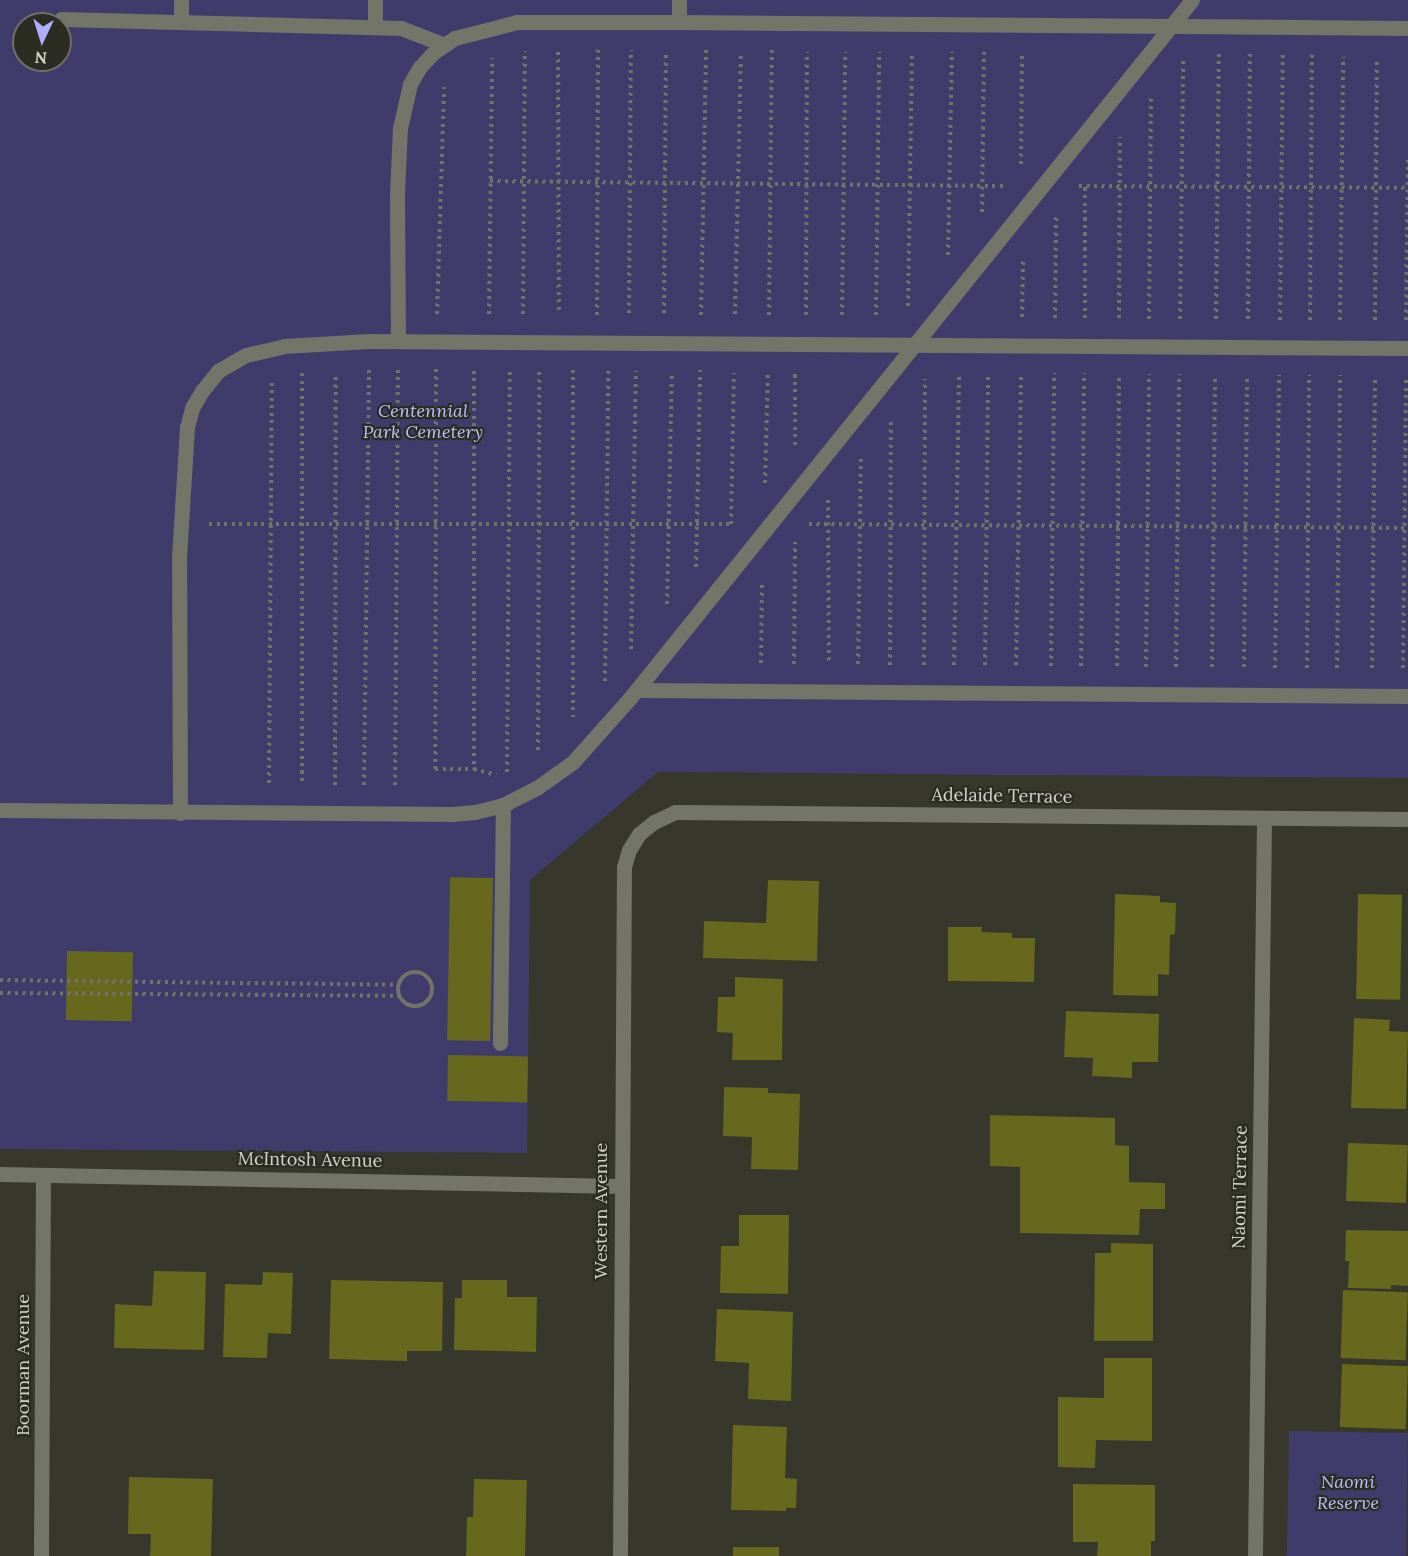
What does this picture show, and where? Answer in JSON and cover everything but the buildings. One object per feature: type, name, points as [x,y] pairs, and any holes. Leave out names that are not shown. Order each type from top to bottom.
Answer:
[{"type":"street","points":[[180,22],[181,0]]},
{"type":"street","points":[[375,0],[375,27]]},
{"type":"street","points":[[673,22],[679,0]]},
{"type":"street","points":[[0,810],[453,814],[476,812],[502,805],[538,787],[573,762],[634,694],[915,346],[1023,208],[1049,186],[1086,130],[1192,0]]},
{"type":"street","points":[[72,19],[401,28],[445,45]]},
{"type":"street","points":[[398,341],[397,193],[400,128],[410,84],[420,67],[455,38],[492,27],[526,22],[558,21],[1408,28]]},
{"type":"street","points":[[180,813],[179,558],[187,427],[192,408],[218,371],[246,355],[272,348],[302,344],[369,340],[801,346],[1407,348]]},
{"type":"street","points":[[634,694],[794,691],[1405,696]]},
{"type":"street","points":[[500,1043],[502,805]]},
{"type":"street","name":"Adelaide Terrace","points":[[624,867],[629,850],[639,834],[654,822],[675,812],[1408,819]]},
{"type":"street","name":"Naomi Terrace","points":[[1255,1556],[1264,819]]},
{"type":"street","name":"Western Avenue","points":[[620,1556],[620,1186],[624,867]]},
{"type":"street","name":"McIntosh Avenue","points":[[0,1174],[620,1186]]},
{"type":"street","name":"Boorman Avenue","points":[[41,1556],[43,1175]]},
{"type":"path","points":[[558,21],[558,182],[566,342],[573,762]]},
{"type":"path","points":[[598,21],[605,727]]},
{"type":"path","points":[[631,21],[634,694]]},
{"type":"path","points":[[445,45],[436,341],[435,769],[474,769],[507,778],[517,342],[524,182],[526,22]]},
{"type":"path","points":[[667,607],[668,344],[665,183],[673,22]]},
{"type":"path","points":[[696,618],[706,22]]},
{"type":"path","points":[[730,575],[742,22]]},
{"type":"path","points":[[761,691],[769,345],[772,22]]},
{"type":"path","points":[[794,691],[795,493],[806,184],[807,23]]},
{"type":"path","points":[[841,345],[846,23]]},
{"type":"path","points":[[876,346],[880,24]]},
{"type":"path","points":[[912,24],[911,184],[924,693]]},
{"type":"path","points":[[947,303],[952,24]]},
{"type":"path","points":[[981,261],[984,24]]},
{"type":"path","points":[[1020,186],[1022,25]]},
{"type":"path","points":[[474,769],[481,342],[490,181],[492,27]]},
{"type":"path","points":[[1117,694],[1121,87]]},
{"type":"path","points":[[1081,693],[1086,130]]},
{"type":"path","points":[[1405,696],[1408,160]]},
{"type":"path","points":[[490,181],[1408,188]]},
{"type":"path","points":[[1049,186],[1054,346],[1051,693]]},
{"type":"path","points":[[1016,693],[1023,208]]},
{"type":"path","points":[[363,813],[369,340]]},
{"type":"path","points":[[395,813],[398,341]]},
{"type":"path","points":[[335,813],[336,342]]},
{"type":"path","points":[[538,787],[539,342]]},
{"type":"path","points":[[302,344],[302,813]]},
{"type":"path","points":[[953,693],[959,346]]},
{"type":"path","points":[[985,693],[988,346]]},
{"type":"path","points":[[269,813],[272,348]]},
{"type":"path","points":[[889,692],[891,373]]},
{"type":"path","points":[[858,692],[862,410]]},
{"type":"path","points":[[828,452],[830,692]]},
{"type":"path","points":[[416,971],[427,976],[432,987],[427,1002],[417,1006],[407,1004],[399,996],[398,985],[405,975],[416,971]]},
{"type":"path","points":[[0,980],[398,985]]},
{"type":"path","points":[[0,993],[399,996]]},
{"type":"green space","name":"Centennial Park Cemetery","points":[[0,0],[1408,0],[1408,778],[658,772],[530,880],[527,1153],[0,1149]]},
{"type":"green space","name":"Naomi Reserve","points":[[1289,1431],[1408,1433],[1406,1556],[1287,1556]]}]
